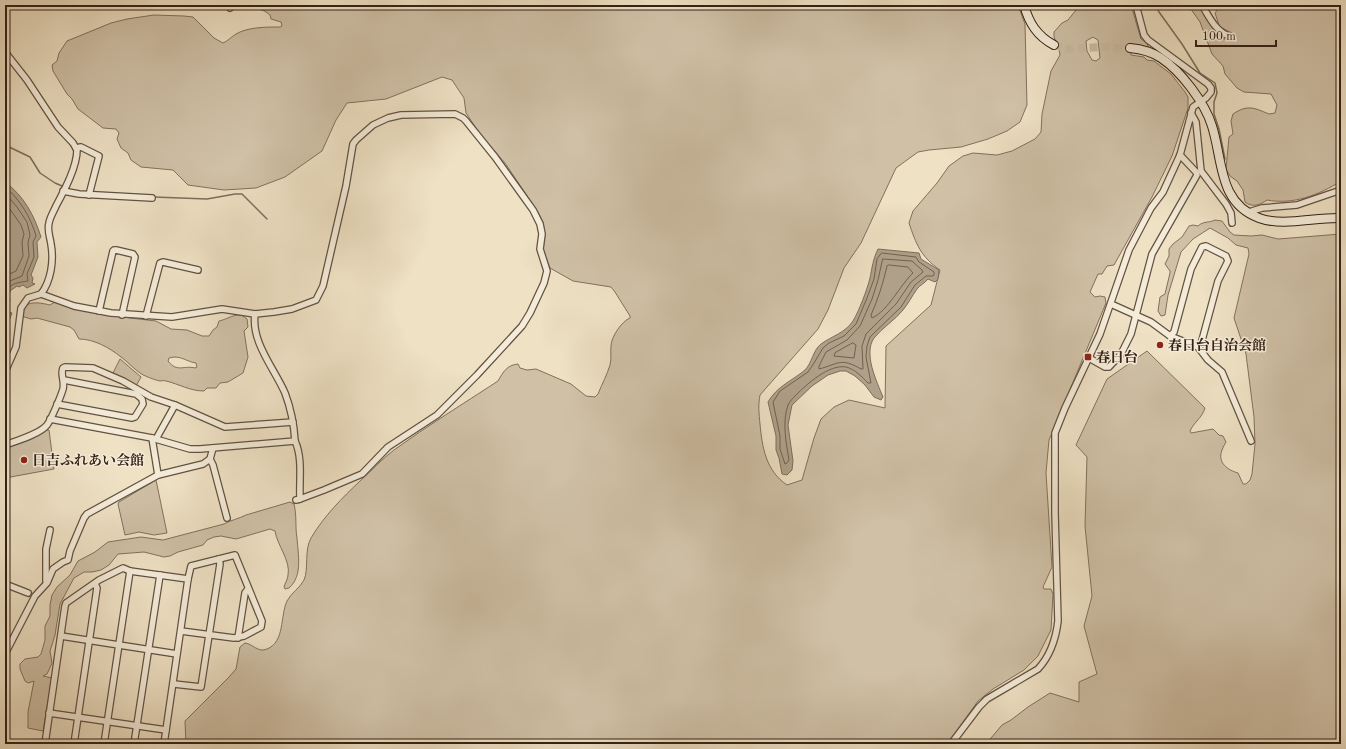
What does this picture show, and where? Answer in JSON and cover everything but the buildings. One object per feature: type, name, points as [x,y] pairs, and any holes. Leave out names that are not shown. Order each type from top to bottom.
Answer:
[{"type":"street","points":[[1024,5],[1036,32],[1054,46]]},
{"type":"street","points":[[950,744],[987,699],[1038,669],[1047,655],[1055,637],[1058,621],[1055,513],[1055,434],[1111,304],[1128,250],[1151,208],[1163,192],[1185,142],[1191,113],[1194,107],[1212,92],[1208,84],[1148,40],[1144,35],[1136,5]]},
{"type":"street","points":[[1202,5],[1211,21],[1227,36],[1232,37]]},
{"type":"street","points":[[1130,48],[1149,52],[1167,62],[1178,73],[1200,102],[1206,111],[1212,126],[1221,171],[1226,186],[1238,204],[1258,218],[1276,221],[1341,218]]},
{"type":"street","points":[[5,52],[27,80],[58,127],[76,148],[77,153],[73,167],[49,221],[48,232],[52,252],[50,278],[46,287],[40,294],[28,298],[21,308],[16,347],[5,372]]},
{"type":"street","points":[[1089,358],[1105,367],[1109,367],[1121,354],[1131,334],[1152,254],[1199,172],[1196,122],[1191,113]]},
{"type":"street","points":[[40,294],[74,306],[99,311],[122,315],[172,317],[188,315],[206,310],[222,309],[255,314],[292,309],[316,300],[323,286],[326,274],[346,186],[352,144],[373,125],[401,114],[455,114],[463,118],[500,163],[533,210],[540,224],[542,234],[540,249],[547,275],[530,313],[513,336],[437,415],[388,447],[362,474],[298,499],[300,459],[298,446],[295,441],[293,422],[284,392],[263,352],[257,335],[254,320],[255,314]]},
{"type":"street","points":[[76,148],[81,147],[99,156],[90,193]]},
{"type":"street","points":[[1180,155],[1199,172],[1226,204],[1231,213],[1232,223]]},
{"type":"street","points":[[1249,212],[1262,208],[1297,205],[1341,190]]},
{"type":"street","points":[[63,191],[152,198]]},
{"type":"street","points":[[1170,336],[1174,332],[1191,269],[1202,247],[1206,246],[1226,256],[1228,260],[1218,281],[1201,344],[1198,347]]},
{"type":"street","points":[[99,311],[113,252],[116,250],[134,255],[122,315]]},
{"type":"street","points":[[146,316],[160,263],[165,262],[198,270]]},
{"type":"street","points":[[1111,304],[1157,326],[1170,336],[1198,347],[1208,360],[1222,372],[1251,441]]},
{"type":"street","points":[[5,445],[42,429],[47,425],[63,389],[63,368],[90,367],[123,381],[150,397],[175,405],[225,427],[293,422]]},
{"type":"street","points":[[56,404],[132,418],[135,417],[143,404],[142,398],[136,394],[64,380]]},
{"type":"street","points":[[158,475],[154,439],[175,405]]},
{"type":"street","points":[[50,419],[154,439],[190,449],[295,441]]},
{"type":"street","points":[[5,654],[35,596],[46,584],[54,569],[68,560],[70,551],[84,518],[88,514],[148,482],[158,475],[203,464],[210,459],[213,448]]},
{"type":"street","points":[[210,459],[213,465],[227,518]]},
{"type":"street","points":[[46,584],[46,549],[50,530]]},
{"type":"street","points":[[164,744],[174,684],[177,654],[188,579],[191,566],[235,556],[262,621],[261,627],[238,638],[181,630]]},
{"type":"street","points":[[174,684],[201,688],[220,564],[219,559]]},
{"type":"street","points":[[45,744],[66,603],[99,580],[123,568],[130,571],[188,579]]},
{"type":"street","points":[[104,744],[130,571]]},
{"type":"street","points":[[134,744],[160,575]]},
{"type":"street","points":[[5,584],[28,593]]},
{"type":"street","points":[[74,744],[97,588],[95,584]]},
{"type":"street","points":[[238,638],[245,593],[248,589]]},
{"type":"street","points":[[61,636],[177,654]]},
{"type":"street","points":[[49,712],[166,730]]},
{"type":"shaded area","points":[[237,5],[1018,5],[1025,24],[1027,105],[1020,122],[1007,131],[988,139],[961,147],[918,152],[896,168],[861,243],[844,268],[828,310],[818,329],[760,395],[759,413],[766,458],[774,473],[787,485],[802,480],[821,419],[834,407],[849,400],[885,408],[886,346],[931,305],[940,270],[928,260],[917,244],[909,223],[913,211],[937,183],[949,166],[963,156],[973,153],[997,155],[1012,151],[1035,139],[1041,132],[1042,114],[1051,71],[1060,55],[1054,37],[1054,32],[1062,23],[1068,20],[1080,5],[1131,5],[1141,39],[1147,43],[1149,49],[1133,44],[1131,45],[1131,55],[1144,57],[1147,60],[1154,61],[1171,74],[1188,97],[1188,108],[1172,156],[1152,197],[1114,265],[1107,266],[1102,274],[1098,274],[1090,292],[1095,297],[1105,297],[1106,303],[1049,440],[1046,473],[1052,567],[1043,587],[1044,589],[1051,589],[1053,594],[1051,630],[1038,656],[1024,670],[993,689],[978,701],[947,744],[186,744],[185,721],[236,669],[240,647],[245,643],[264,650],[273,646],[277,641],[287,601],[304,580],[308,548],[311,538],[327,515],[353,487],[394,450],[498,381],[508,367],[518,364],[520,368],[527,370],[536,369],[571,384],[586,396],[595,397],[598,394],[610,365],[611,342],[620,326],[630,318],[611,287],[573,281],[550,268],[543,250],[545,235],[543,222],[538,212],[505,163],[480,134],[466,113],[464,98],[452,80],[442,77],[386,99],[347,103],[336,120],[322,151],[285,177],[256,188],[224,190],[188,185],[173,170],[141,167],[131,160],[128,153],[121,148],[117,139],[119,133],[116,129],[103,128],[78,109],[53,71],[52,65],[57,61],[59,53],[67,41],[111,23],[127,19],[154,15],[193,17],[214,38],[223,43],[236,34],[246,30],[282,26],[281,22],[271,19],[270,15],[261,10],[237,7]],"holes":[[[1093,37],[1098,40],[1100,58],[1096,61],[1092,60],[1087,51],[1086,41]]]},
{"type":"shaded area","points":[[1188,5],[1199,5],[1210,24],[1221,38],[1231,41],[1234,39],[1234,34],[1219,25],[1215,13],[1221,5],[1341,5],[1341,181],[1324,191],[1306,198],[1286,201],[1267,200],[1254,205],[1245,202],[1243,190],[1237,181],[1230,176],[1226,169],[1229,137],[1233,134],[1231,121],[1233,114],[1247,108],[1269,114],[1275,113],[1277,105],[1271,94],[1244,92],[1237,88],[1225,74],[1223,66],[1212,54],[1200,22]]},
{"type":"shaded area","points":[[1215,220],[1222,221],[1234,235],[1262,235],[1278,239],[1341,234],[1341,744],[986,744],[1002,725],[1050,693],[1079,702],[1079,682],[1097,674],[1084,626],[1092,596],[1085,526],[1087,457],[1076,445],[1107,379],[1147,351],[1205,408],[1202,415],[1190,431],[1191,433],[1213,429],[1219,435],[1223,436],[1226,442],[1222,449],[1222,462],[1227,468],[1238,473],[1243,484],[1246,484],[1250,480],[1255,444],[1254,417],[1246,354],[1234,318],[1249,254],[1248,248],[1236,245],[1228,238],[1210,228],[1193,239],[1181,252],[1168,295],[1165,315],[1161,316],[1158,311],[1160,297],[1165,294],[1170,273],[1165,264],[1169,256],[1169,249],[1182,237],[1189,226],[1198,226],[1202,223]]},
{"type":"shaded area","points":[[55,302],[130,318],[156,321],[171,329],[187,330],[202,336],[209,336],[217,327],[219,321],[237,315],[244,316],[247,319],[248,327],[244,331],[248,357],[243,373],[228,382],[220,383],[216,388],[207,388],[204,391],[189,389],[147,377],[107,347],[96,342],[79,339],[74,330],[70,327],[37,318],[31,319],[21,316],[24,306],[27,304],[37,303],[50,305]],"holes":[[[177,357],[196,363],[197,367],[174,367],[168,361],[169,358]]]},
{"type":"shaded area","points":[[120,359],[141,377],[136,386],[113,373]]},
{"type":"shaded area","points":[[49,430],[54,469],[5,478],[5,447]]},
{"type":"shaded area","points":[[156,480],[167,533],[154,535],[139,532],[125,535],[118,504],[119,502]]},
{"type":"shaded area","points":[[290,502],[294,504],[295,508],[299,564],[296,577],[289,588],[285,589],[284,587],[288,578],[288,564],[278,542],[275,531],[270,529],[236,539],[221,536],[214,537],[207,540],[203,545],[164,557],[144,552],[118,554],[109,565],[101,570],[84,572],[74,578],[60,604],[55,635],[50,651],[52,663],[47,674],[43,676],[52,678],[43,731],[28,728],[28,712],[34,681],[28,683],[25,681],[20,669],[20,664],[25,659],[38,657],[41,654],[45,640],[45,626],[50,616],[52,595],[57,587],[70,575],[78,561],[95,552],[108,542],[141,537],[163,540],[224,524],[246,515]]},
{"type":"water","points":[[5,182],[18,193],[28,206],[41,237],[37,242],[38,257],[31,275],[33,278],[32,283],[35,284],[27,288],[23,285],[19,287],[17,286],[10,291],[8,308],[9,312],[12,313],[5,331],[5,290],[7,288],[5,281]]},
{"type":"water","points":[[878,249],[919,253],[921,259],[939,270],[938,279],[935,282],[928,279],[920,286],[900,314],[874,338],[871,345],[870,360],[883,397],[881,400],[874,397],[865,385],[855,376],[846,371],[840,371],[828,375],[812,386],[792,405],[788,425],[793,461],[792,470],[787,475],[782,474],[776,450],[776,436],[768,402],[780,388],[805,370],[814,353],[821,344],[842,331],[853,321],[865,294]]},
{"type":"waterway","points":[[1156,5],[1159,12],[1182,44],[1200,73],[1215,83],[1217,93],[1214,102],[1214,114],[1219,129],[1225,159]]},
{"type":"waterway","points":[[5,145],[30,157],[40,173],[62,186]]},
{"type":"waterway","points":[[154,197],[207,199],[242,194],[267,219]]},
{"type":"tunnel","points":[[1054,45],[1069,49],[1103,47],[1130,48]]},
{"type":"place","name":"春日台自治会館","points":[[1160,345]]},
{"type":"place","name":"春日台","points":[[1088,357]]},
{"type":"place","name":"日吉ふれあい会館","points":[[24,460]]}]
